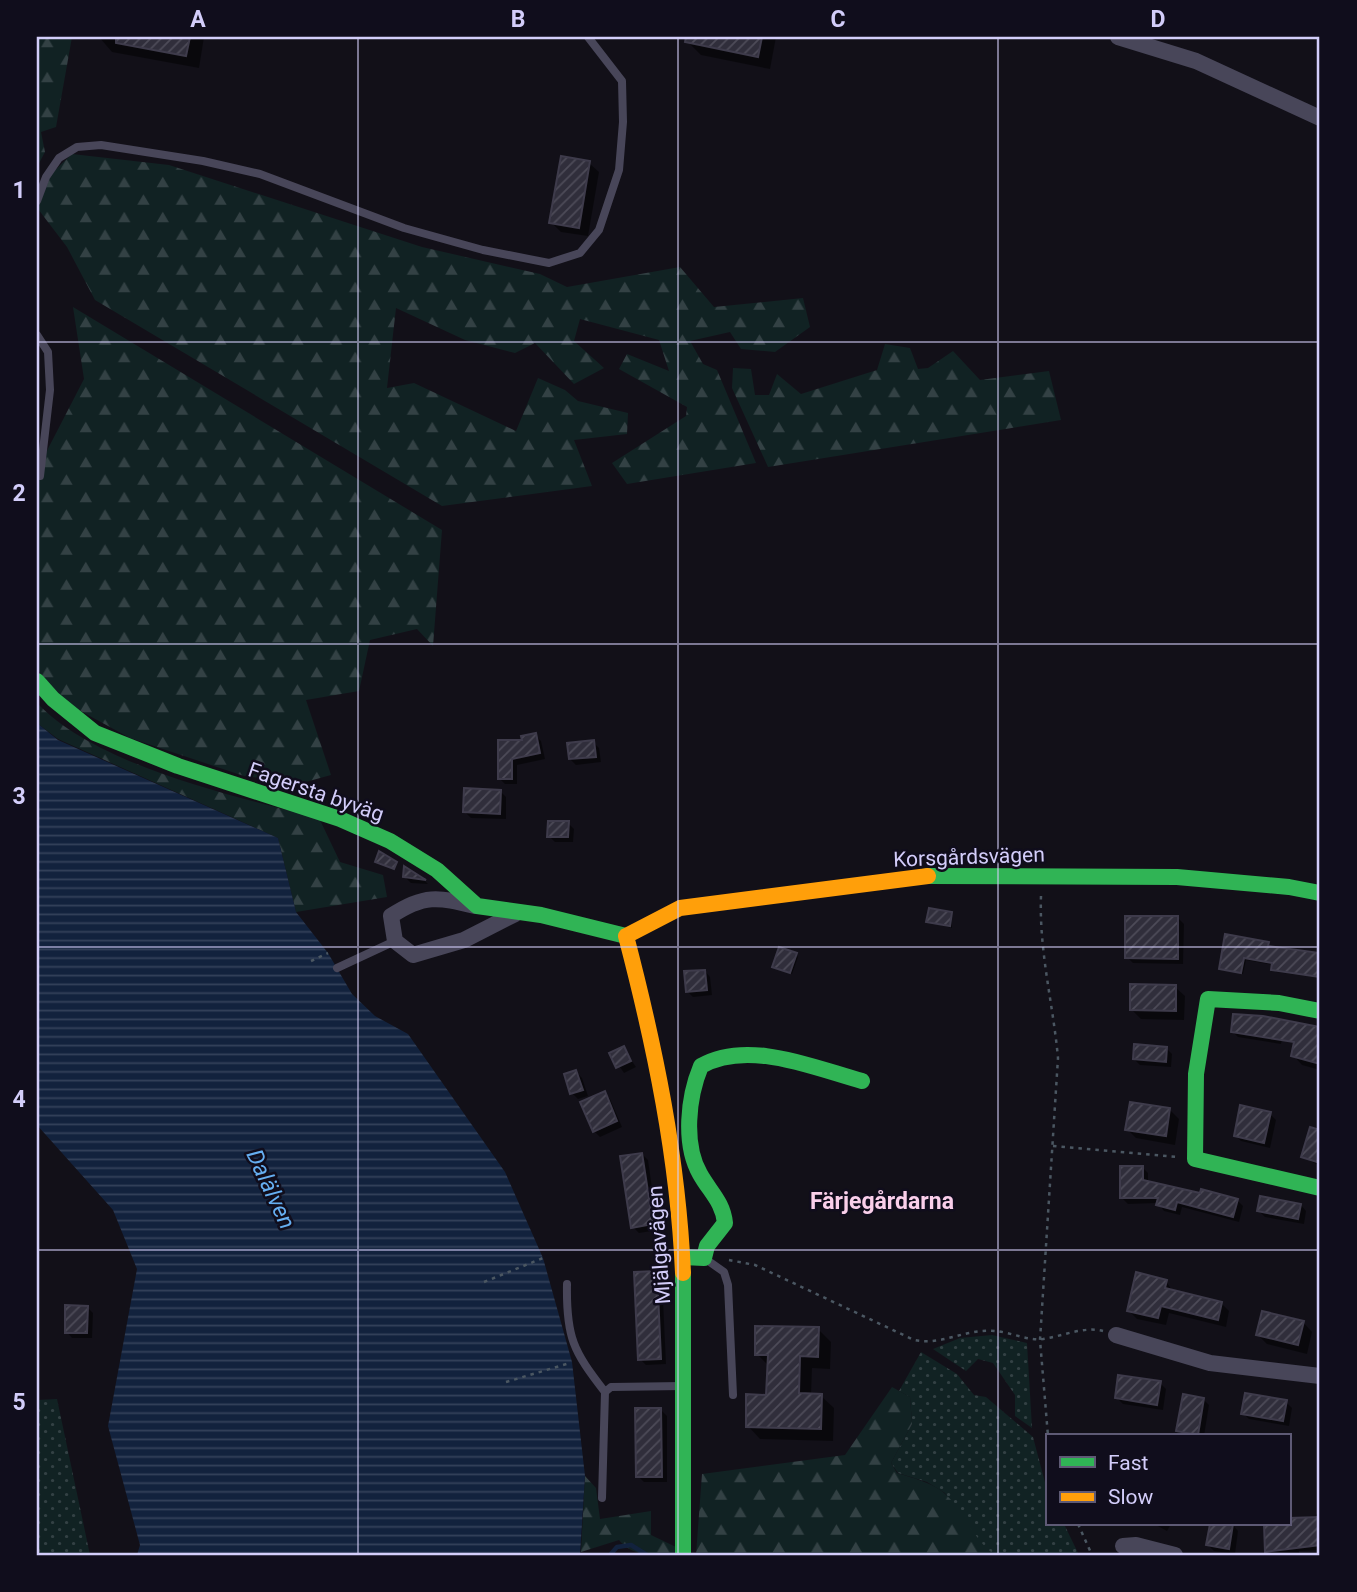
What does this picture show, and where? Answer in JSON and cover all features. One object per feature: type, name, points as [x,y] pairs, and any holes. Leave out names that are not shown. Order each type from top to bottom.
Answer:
[{"type":"street","points":[[1118,37],[1196,61],[1320,118]]},
{"type":"street","name":"Fagersta byväg","points":[[37,681],[53,699],[95,733],[178,766],[340,819],[390,841],[437,870],[477,906]]},
{"type":"street","name":"Korsgårdsvägen","points":[[626,936],[680,908],[931,876],[1042,874],[1177,877],[1320,892]]},
{"type":"street","points":[[515,914],[464,940],[413,955],[395,941],[391,916],[411,903],[437,897],[515,914],[541,915],[626,936]]},
{"type":"street","name":"Mjälgavägen","points":[[626,936],[649,1028],[673,1157],[683,1257],[683,1555]]},
{"type":"street","points":[[1320,1012],[1279,1003],[1208,999],[1196,1074],[1195,1159],[1320,1188]]},
{"type":"street","points":[[683,1257],[704,1258],[706,1245],[725,1223],[725,1209],[697,1167],[692,1137],[693,1091],[701,1066],[718,1056],[744,1054],[862,1081]]},
{"type":"street","points":[[1116,1335],[1210,1363],[1320,1376]]},
{"type":"street","points":[[1122,1546],[1136,1545],[1175,1555]]},
{"type":"lane","points":[[37,201],[46,177],[59,158],[77,147],[101,145],[202,161],[260,174],[404,228],[483,250],[550,264],[580,253],[599,230],[619,170],[623,122],[622,81],[588,37]]},
{"type":"lane","points":[[37,335],[48,352],[50,390],[40,476]]},
{"type":"lane","points":[[337,968],[395,941]]},
{"type":"lane","points":[[704,1258],[724,1272],[728,1285],[733,1395]]},
{"type":"lane","points":[[567,1284],[566,1320],[575,1351],[605,1392],[602,1498]]},
{"type":"lane","points":[[605,1392],[611,1387],[685,1386]]},
{"type":"path","points":[[1042,874],[1040,934],[1058,1058],[1040,1340],[1048,1434]]},
{"type":"path","points":[[311,961],[328,953]]},
{"type":"path","points":[[1054,1146],[1195,1159]]},
{"type":"path","points":[[484,1282],[543,1258]]},
{"type":"path","points":[[704,1258],[755,1265],[914,1340],[931,1343],[962,1334],[993,1331],[1040,1340],[1093,1328],[1116,1335]]},
{"type":"path","points":[[506,1382],[572,1362]]},
{"type":"path","points":[[1079,1526],[1092,1555]]},
{"type":"green space","points":[[37,37],[72,37],[56,127],[41,132],[45,152],[37,167]]},
{"type":"green space","points":[[72,154],[169,165],[422,247],[540,274],[567,287],[680,267],[714,307],[803,298],[810,327],[775,352],[741,349],[730,332],[690,341],[703,364],[717,370],[756,463],[627,484],[612,463],[686,416],[687,407],[619,369],[627,354],[669,371],[659,340],[580,319],[574,341],[604,368],[574,384],[535,343],[515,353],[465,340],[396,308],[387,388],[414,383],[516,431],[538,378],[565,390],[578,401],[628,413],[627,434],[574,440],[592,486],[442,506],[95,300],[67,247],[38,209],[51,174]]},
{"type":"green space","points":[[73,307],[442,530],[433,646],[417,629],[370,640],[359,691],[306,700],[331,775],[302,783],[244,776],[130,738],[66,703],[37,669],[37,470],[84,379]]},
{"type":"green space","points":[[885,344],[910,348],[918,369],[928,368],[953,351],[980,380],[1049,371],[1061,420],[768,467],[732,388],[733,368],[751,369],[755,395],[769,395],[777,374],[801,394],[877,370]]},
{"type":"green space","points":[[37,703],[63,725],[95,745],[131,762],[209,789],[319,818],[340,862],[383,875],[387,897],[296,912],[278,838],[58,739],[37,723]]},
{"type":"green space","points":[[992,1335],[1027,1343],[1032,1428],[1015,1416],[1015,1395],[993,1363],[978,1359],[966,1371],[933,1349],[960,1338]]},
{"type":"green space","points":[[921,1352],[957,1374],[974,1395],[986,1397],[1033,1437],[1046,1486],[1046,1526],[1065,1526],[1079,1555],[995,1555],[983,1547],[945,1493],[927,1482],[898,1473],[891,1463],[912,1424],[910,1397],[899,1391]]},
{"type":"green space","points":[[892,1387],[910,1397],[912,1424],[891,1463],[897,1473],[927,1483],[943,1492],[957,1507],[980,1541],[995,1555],[696,1555],[702,1474],[845,1455]]},
{"type":"green space","points":[[57,1399],[90,1555],[37,1555],[37,1400]]},
{"type":"green space","points":[[585,1476],[596,1488],[600,1519],[651,1511],[651,1535],[676,1547],[677,1555],[638,1553],[619,1540],[581,1552]]},
{"type":"water","name":"Dalälven","points":[[37,723],[58,740],[278,838],[296,912],[328,953],[352,994],[375,1016],[408,1034],[505,1172],[543,1258],[572,1362],[585,1476],[580,1555],[137,1555],[140,1545],[108,1426],[137,1269],[113,1210],[37,1125]]},
{"type":"building","points":[[116,37],[190,37],[186,56],[116,43]]},
{"type":"building","points":[[686,37],[762,37],[758,57],[685,42]]},
{"type":"building","points":[[561,156],[590,161],[579,228],[549,223]]},
{"type":"building","points":[[536,733],[540,753],[512,759],[512,779],[498,779],[498,740],[522,740],[521,736]]},
{"type":"building","points":[[594,740],[596,757],[569,759],[567,743]]},
{"type":"building","points":[[464,788],[501,790],[500,814],[463,812]]},
{"type":"building","points":[[548,821],[569,821],[568,837],[547,837]]},
{"type":"building","points":[[379,851],[397,862],[394,869],[375,862]]},
{"type":"building","points":[[404,866],[426,880],[403,877]]},
{"type":"building","points":[[929,908],[952,912],[950,926],[926,922]]},
{"type":"building","points":[[1125,916],[1178,916],[1178,959],[1125,958]]},
{"type":"building","points":[[1225,934],[1269,942],[1268,946],[1320,953],[1320,977],[1271,970],[1272,963],[1244,958],[1241,973],[1219,969]]},
{"type":"building","points":[[779,947],[797,953],[790,973],[772,967]]},
{"type":"building","points":[[705,970],[707,990],[686,992],[684,971]]},
{"type":"building","points":[[1130,984],[1176,985],[1176,1011],[1130,1010]]},
{"type":"building","points":[[1233,1014],[1263,1016],[1320,1027],[1320,1064],[1291,1056],[1294,1042],[1231,1032]]},
{"type":"building","points":[[1134,1044],[1167,1047],[1166,1062],[1133,1059]]},
{"type":"building","points":[[624,1046],[631,1061],[616,1068],[609,1053]]},
{"type":"building","points":[[576,1070],[583,1090],[570,1094],[564,1074]]},
{"type":"building","points":[[605,1091],[617,1121],[593,1132],[580,1102]]},
{"type":"building","points":[[1130,1102],[1170,1108],[1166,1136],[1125,1130]]},
{"type":"building","points":[[1240,1105],[1271,1112],[1264,1143],[1234,1136]]},
{"type":"building","points":[[1310,1127],[1320,1130],[1320,1163],[1301,1157]]},
{"type":"building","points":[[642,1153],[653,1224],[631,1228],[620,1156]]},
{"type":"building","points":[[1120,1166],[1143,1166],[1143,1180],[1200,1193],[1201,1189],[1238,1199],[1233,1217],[1177,1202],[1175,1210],[1156,1205],[1158,1198],[1120,1198]]},
{"type":"building","points":[[1260,1196],[1301,1204],[1298,1219],[1257,1211]]},
{"type":"building","points":[[657,1271],[661,1359],[638,1360],[634,1272]]},
{"type":"building","points":[[1136,1272],[1167,1280],[1165,1288],[1222,1302],[1218,1320],[1161,1306],[1158,1318],[1127,1311]]},
{"type":"building","points":[[65,1305],[88,1306],[87,1333],[65,1333]]},
{"type":"building","points":[[1262,1311],[1304,1321],[1298,1345],[1256,1335]]},
{"type":"building","points":[[755,1326],[819,1327],[818,1357],[800,1356],[799,1393],[822,1394],[821,1429],[746,1427],[746,1394],[766,1395],[768,1355],[755,1355]]},
{"type":"building","points":[[1118,1375],[1161,1381],[1157,1405],[1115,1398]]},
{"type":"building","points":[[1245,1393],[1287,1400],[1283,1421],[1241,1414]]},
{"type":"building","points":[[1183,1394],[1204,1398],[1198,1434],[1176,1431]]},
{"type":"building","points":[[635,1408],[661,1408],[662,1477],[636,1477]]},
{"type":"building","points":[[1320,1517],[1320,1545],[1265,1552],[1264,1526],[1290,1526],[1290,1518]]},
{"type":"building","points":[[1210,1526],[1233,1526],[1229,1549],[1206,1545]]},
{"type":"waterway","points":[[610,1555],[617,1547],[631,1545],[647,1555]]},
{"type":"traffic: fast","points":[[37,681],[53,699],[95,733],[178,766],[340,819],[390,841],[437,870],[477,906],[541,915],[626,936]]},
{"type":"traffic: fast","points":[[928,876],[1177,877],[1289,887],[1320,893]]},
{"type":"traffic: fast","points":[[1320,1011],[1279,1003],[1208,999],[1196,1074],[1195,1159],[1320,1188]]},
{"type":"traffic: fast","points":[[683,1257],[704,1258],[707,1246],[725,1223],[722,1209],[700,1174],[691,1149],[690,1106],[701,1066],[719,1058],[760,1055],[802,1063],[862,1081]]},
{"type":"traffic: fast","points":[[683,1273],[683,1555]]},
{"type":"traffic: slow","points":[[626,936],[680,908],[928,876]]},
{"type":"traffic: slow","points":[[626,936],[664,1103],[676,1187],[683,1273]]},
{"type":"district","name":"Färjegårdarna","points":[[882,1201]]}]
